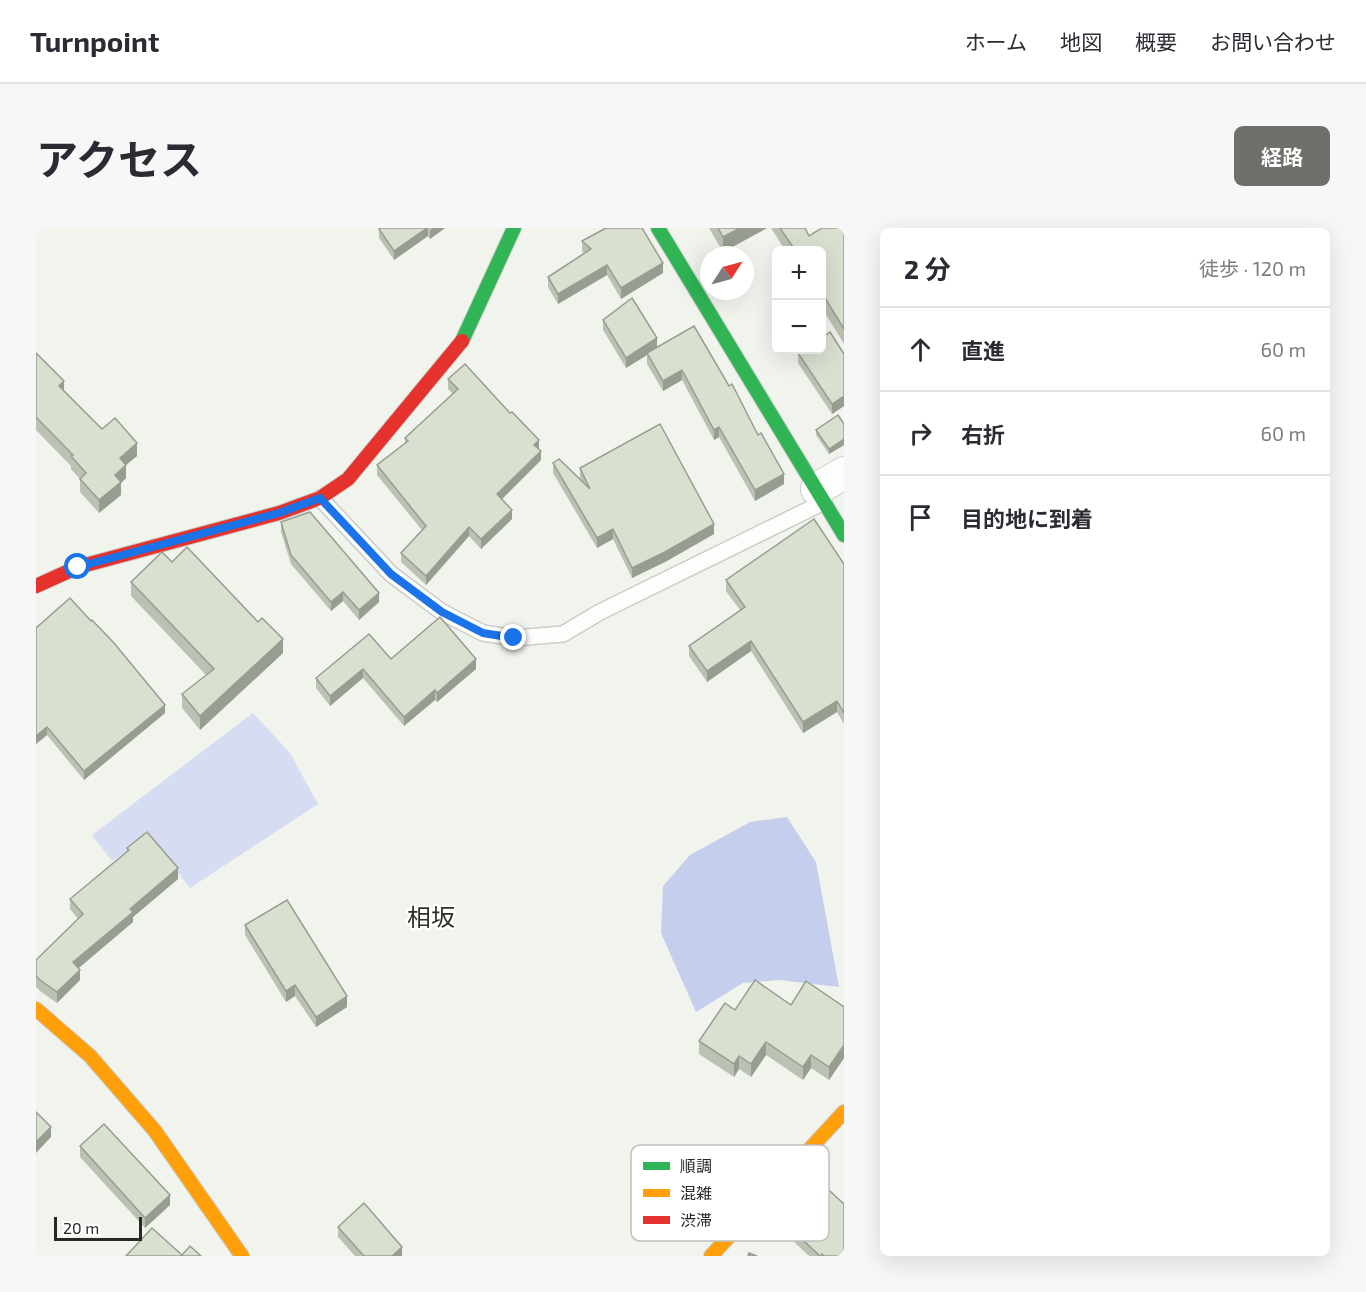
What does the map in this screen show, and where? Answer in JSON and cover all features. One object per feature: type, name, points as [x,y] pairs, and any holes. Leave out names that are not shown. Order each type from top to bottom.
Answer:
[{"type":"street","points":[[36,586],[78,567],[279,513],[320,498],[348,479],[465,337],[514,228]]},
{"type":"street","points":[[658,228],[844,535]]},
{"type":"street","points":[[820,495],[844,473]]},
{"type":"street","points":[[36,1009],[90,1056],[155,1131],[242,1256]]},
{"type":"street","points":[[814,1145],[844,1112]]},
{"type":"street","points":[[711,1256],[725,1241]]},
{"type":"lane","points":[[320,498],[391,574],[442,612],[483,633],[514,638],[563,634],[820,495]]},
{"type":"shaded area","points":[[253,713],[290,753],[318,804],[190,888],[150,837],[112,861],[92,835]]},
{"type":"shaded area","points":[[787,817],[816,862],[839,987],[779,980],[743,983],[696,1012],[661,933],[663,886],[690,855],[750,822]]},
{"type":"building","points":[[427,228],[394,251],[379,229]]},
{"type":"building","points":[[606,228],[642,228],[663,263],[621,288],[607,265],[558,294],[548,277],[591,249],[582,241]]},
{"type":"building","points":[[718,228],[740,228],[723,237]]},
{"type":"building","points":[[780,228],[805,228],[809,236],[822,228],[844,229],[844,329],[826,300],[826,246],[792,246]]},
{"type":"building","points":[[632,298],[657,338],[626,358],[603,320]]},
{"type":"building","points":[[694,326],[729,386],[732,384],[758,435],[761,433],[784,474],[755,490],[719,427],[714,430],[682,370],[663,381],[647,353]]},
{"type":"building","points":[[830,332],[844,354],[844,396],[832,404],[799,354],[826,354],[826,335]]},
{"type":"building","points":[[36,353],[64,381],[59,386],[102,429],[115,418],[137,443],[120,458],[126,465],[115,475],[121,482],[99,500],[80,479],[86,473],[71,456],[73,455],[36,417]]},
{"type":"building","points":[[465,364],[510,413],[512,412],[539,440],[534,445],[541,451],[497,494],[512,510],[481,539],[469,527],[426,576],[401,553],[426,526],[377,465],[408,441],[405,438],[458,389],[448,379]]},
{"type":"building","points":[[838,415],[844,424],[844,439],[829,449],[816,430]]},
{"type":"building","points":[[660,424],[714,524],[632,568],[613,529],[597,538],[553,463],[559,459],[590,489],[580,468]]},
{"type":"building","points":[[310,512],[379,593],[359,610],[343,592],[331,602],[291,555],[281,522]]},
{"type":"building","points":[[814,519],[844,564],[844,713],[837,701],[803,722],[751,641],[707,671],[689,646],[745,607],[726,580]]},
{"type":"building","points":[[187,547],[258,622],[262,618],[283,639],[200,716],[182,694],[214,669],[131,582],[162,552],[172,562]]},
{"type":"building","points":[[70,598],[114,643],[165,705],[84,771],[47,727],[36,736],[36,628]]},
{"type":"building","points":[[440,617],[476,659],[437,693],[435,690],[404,717],[363,669],[330,696],[316,678],[369,634],[391,659]]},
{"type":"building","points":[[147,832],[178,868],[130,909],[133,912],[73,962],[80,970],[57,992],[36,976],[36,960],[83,914],[70,899]]},
{"type":"building","points":[[287,900],[347,996],[316,1017],[295,985],[286,991],[245,925]]},
{"type":"building","points":[[755,980],[791,1005],[806,981],[844,1007],[844,1045],[829,1067],[811,1055],[803,1067],[766,1042],[751,1064],[739,1056],[734,1064],[699,1041],[725,1003],[735,1010]]},
{"type":"building","points":[[36,1112],[51,1127],[36,1142]]},
{"type":"building","points":[[104,1124],[170,1195],[145,1218],[80,1146]]},
{"type":"building","points":[[829,1190],[844,1204],[844,1256],[822,1254],[820,1256],[804,1241],[829,1241]]},
{"type":"building","points":[[364,1203],[402,1247],[392,1256],[364,1256],[338,1227]]},
{"type":"building","points":[[152,1228],[182,1255],[190,1246],[201,1256],[126,1256]]},
{"type":"traffic: fast","points":[[462,341],[514,228]]},
{"type":"traffic: fast","points":[[658,228],[844,535]]},
{"type":"traffic: slow","points":[[36,1009],[90,1056],[155,1131],[242,1256]]},
{"type":"traffic: slow","points":[[814,1145],[844,1112]]},
{"type":"traffic: slow","points":[[711,1256],[725,1241]]},
{"type":"traffic: jam","points":[[36,586],[78,567],[279,513],[320,498],[348,479],[462,341]]},
{"type":"district","name":"相坂","points":[[431,918]]},
{"type":"route","points":[[78,567],[279,513],[320,498],[391,574],[442,612],[483,633],[514,638]]}]
